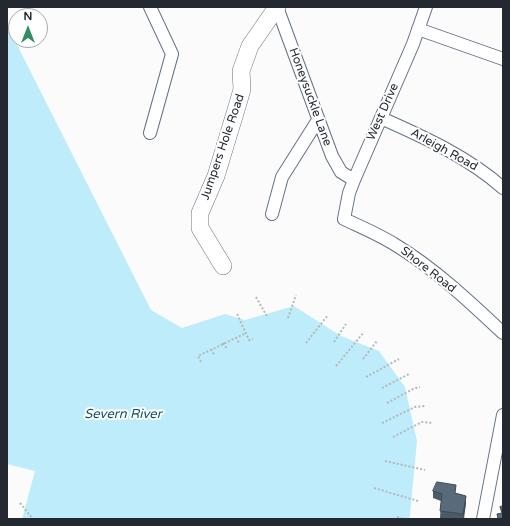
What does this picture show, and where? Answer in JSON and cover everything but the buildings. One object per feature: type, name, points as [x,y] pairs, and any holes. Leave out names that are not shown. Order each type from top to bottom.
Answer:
[{"type":"street","points":[[150,7],[172,54],[150,133]]},
{"type":"street","name":"Honeysuckle Lane","points":[[277,7],[332,156],[341,172],[354,180]]},
{"type":"street","name":"Jumpers Hole Road","points":[[223,266],[200,228],[200,213],[216,176],[242,89],[242,71],[250,46],[277,7]]},
{"type":"street","name":"West Drive","points":[[344,219],[349,193],[354,180],[426,7]]},
{"type":"street","points":[[418,29],[503,59]]},
{"type":"street","name":"Arleigh Road","points":[[381,118],[428,138],[489,176],[503,188]]},
{"type":"street","points":[[272,214],[282,177],[318,120]]},
{"type":"street","name":"Shore Road","points":[[344,219],[393,244],[425,265],[503,333]]},
{"type":"street","points":[[482,519],[503,415]]},
{"type":"path","points":[[288,318],[296,295]]},
{"type":"path","points":[[256,297],[268,318]]},
{"type":"path","points":[[237,314],[249,340]]},
{"type":"path","points":[[306,343],[328,315]]},
{"type":"path","points":[[334,342],[346,324]]},
{"type":"path","points":[[336,366],[364,332]]},
{"type":"path","points":[[201,362],[198,356],[246,333]]},
{"type":"path","points":[[236,337],[239,343]]},
{"type":"path","points":[[246,341],[253,339]]},
{"type":"path","points":[[363,359],[377,341]]},
{"type":"path","points":[[223,343],[227,349]]},
{"type":"path","points":[[211,349],[215,356]]},
{"type":"path","points":[[366,377],[398,359]]},
{"type":"path","points":[[382,388],[409,374]]},
{"type":"path","points":[[387,403],[413,389],[420,387]]},
{"type":"path","points":[[382,423],[415,407],[425,406]]},
{"type":"path","points":[[393,437],[422,422],[434,423]]},
{"type":"path","points":[[385,461],[425,470]]},
{"type":"path","points":[[374,488],[418,501]]},
{"type":"path","points":[[20,503],[34,519]]},
{"type":"path","points":[[398,517],[403,519]]},
{"type":"water","name":"Severn River","points":[[7,25],[8,48],[19,48],[151,310],[182,328],[225,314],[245,320],[294,306],[341,336],[379,351],[405,387],[417,441],[409,519],[22,519],[35,471],[7,464]]}]
